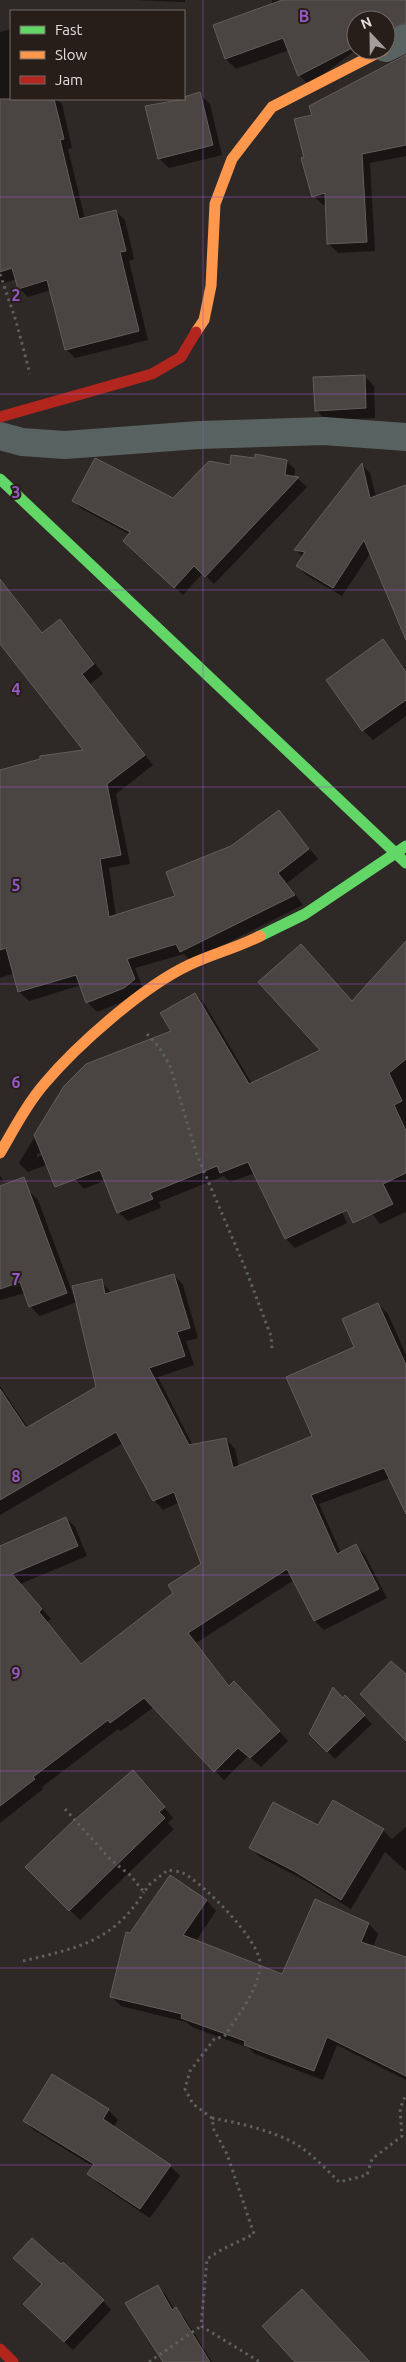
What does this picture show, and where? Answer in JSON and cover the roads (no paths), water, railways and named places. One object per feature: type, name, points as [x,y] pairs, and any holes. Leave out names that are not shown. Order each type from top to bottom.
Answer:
[{"type":"street","points":[[363,60],[272,107],[232,159],[215,204],[211,286],[204,320],[181,357],[152,374],[3,422],[22,442],[65,445],[200,435],[324,431],[406,437]]},
{"type":"street","points":[[0,479],[406,863]]},
{"type":"street","points":[[0,1153],[27,1107],[46,1082],[83,1045],[144,992],[189,965],[243,944],[305,914],[406,846]]},
{"type":"street","points":[[0,2349],[13,2362]]}]
